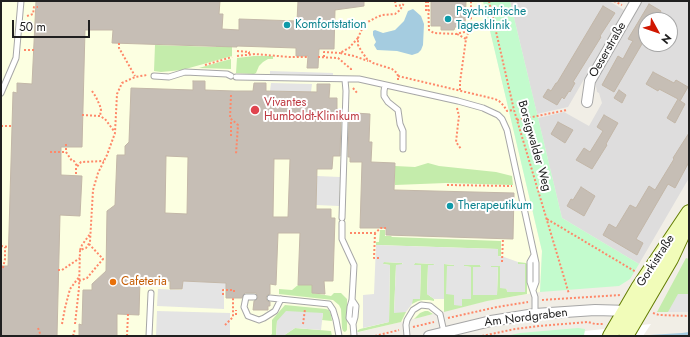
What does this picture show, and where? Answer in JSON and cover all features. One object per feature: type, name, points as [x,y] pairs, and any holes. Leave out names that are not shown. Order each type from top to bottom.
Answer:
[{"type":"main road","name":"Gorkistraße","points":[[612,332],[638,288],[689,212]]},
{"type":"main road","name":"Gorkistraße","points":[[629,331],[647,313],[689,220]]},
{"type":"street","name":"Oeserstraße","points":[[587,102],[590,81],[636,1]]},
{"type":"street","name":"Am Nordgraben","points":[[429,336],[491,321],[535,314],[595,310],[625,311]]},
{"type":"street","points":[[625,311],[647,313]]},
{"type":"lane","points":[[1,94],[16,58],[21,1]]},
{"type":"lane","points":[[151,76],[169,77],[185,72],[227,74],[233,76],[345,80],[359,79],[458,101],[483,108],[498,115],[502,119],[507,130],[536,263],[536,282],[533,290],[535,314]]},
{"type":"lane","points":[[345,80],[342,239],[354,265],[352,300],[356,306],[353,324],[354,336]]},
{"type":"lane","points":[[385,85],[384,96],[388,102],[398,110],[400,124],[403,131],[403,149]]},
{"type":"lane","points":[[149,336],[151,293]]},
{"type":"lane","points":[[254,297],[246,297],[244,307],[248,316],[259,320],[275,311],[281,299]]},
{"type":"lane","points":[[270,298],[329,304],[333,310],[339,336]]},
{"type":"lane","points":[[408,336],[406,325],[407,320],[413,310],[421,305],[430,306],[440,314],[444,332]]},
{"type":"path","points":[[395,1],[396,6],[403,5]]},
{"type":"path","points":[[373,64],[367,59],[358,45],[360,31],[366,23],[375,18],[395,14],[400,10],[404,1]]},
{"type":"path","points":[[428,1],[426,11],[431,10]]},
{"type":"path","points":[[428,1],[429,30],[434,33],[456,34],[469,31]]},
{"type":"path","points":[[460,90],[466,39],[471,24],[471,1]]},
{"type":"path","name":"Borsigwalder Weg","points":[[489,1],[514,110],[569,294]]},
{"type":"path","points":[[614,1],[626,8]]},
{"type":"path","points":[[20,18],[33,14],[34,7],[38,7]]},
{"type":"path","points":[[466,24],[471,24]]},
{"type":"path","points":[[456,34],[466,39]]},
{"type":"path","points":[[340,53],[349,48],[358,38]]},
{"type":"path","points":[[119,43],[119,48],[135,77]]},
{"type":"path","points":[[237,51],[249,52],[249,54]]},
{"type":"path","points":[[324,57],[324,52],[354,56],[373,64],[392,69],[398,76],[495,99],[504,106],[507,111],[514,110]]},
{"type":"path","points":[[237,56],[255,54],[308,57]]},
{"type":"path","points":[[185,72],[199,66],[232,57]]},
{"type":"path","points":[[80,250],[86,248],[90,242],[93,190],[98,173],[107,155],[115,132],[117,94],[122,83],[135,77],[151,76]]},
{"type":"path","points":[[397,87],[398,76]]},
{"type":"path","points":[[92,91],[100,106],[100,116]]},
{"type":"path","points":[[230,95],[229,105],[231,136]]},
{"type":"path","points":[[457,106],[459,116],[456,142],[461,149]]},
{"type":"path","points":[[517,120],[567,110]]},
{"type":"path","points":[[82,115],[100,116],[105,119],[115,132]]},
{"type":"path","points":[[231,120],[238,125],[236,154]]},
{"type":"path","points":[[1,126],[12,126]]},
{"type":"path","points":[[66,144],[66,152],[72,161],[78,166]]},
{"type":"path","points":[[50,152],[66,152]]},
{"type":"path","points":[[76,174],[76,168],[81,162],[104,161]]},
{"type":"path","points":[[447,185],[506,186]]},
{"type":"path","points":[[546,218],[636,272]]},
{"type":"path","points":[[342,232],[375,233],[381,228],[386,228]]},
{"type":"path","points":[[75,324],[80,250],[91,233]]},
{"type":"path","points":[[375,233],[374,258],[379,258]]},
{"type":"path","points":[[502,262],[503,238]]},
{"type":"path","points":[[79,281],[87,278],[104,259],[89,244]]},
{"type":"path","points":[[1,246],[7,247],[3,268]]},
{"type":"path","points":[[58,270],[62,270],[80,258]]},
{"type":"path","points":[[62,324],[70,289],[79,277]]},
{"type":"path","points":[[223,295],[223,290],[234,290],[234,292]]},
{"type":"path","points":[[225,324],[233,317],[233,298]]},
{"type":"path","points":[[304,324],[305,312]]},
{"type":"path","points":[[647,313],[689,316]]},
{"type":"path","points":[[127,336],[128,314]]},
{"type":"path","points":[[482,336],[539,326],[588,322],[595,324]]},
{"type":"path","points":[[38,328],[41,336]]},
{"type":"path","points":[[73,336],[74,329]]},
{"type":"shaded area","name":"Vivantes Humboldt-Klinikum","points":[[1,1],[483,1],[542,251],[540,292],[486,301],[343,336],[1,336]]},
{"type":"shaded area","points":[[510,1],[609,1],[624,10],[568,107],[537,114]]},
{"type":"shaded area","points":[[641,1],[689,1],[689,178],[639,264],[562,218],[538,118],[564,112],[589,126],[602,103],[599,93],[597,92],[595,81]]},
{"type":"shaded area","points":[[270,71],[333,73],[333,76],[270,74]]},
{"type":"shaded area","points":[[271,83],[312,84],[311,92],[270,91]]},
{"type":"shaded area","points":[[317,176],[340,177],[339,206],[316,205]]},
{"type":"shaded area","points":[[376,245],[498,249],[498,256],[518,262],[518,264],[525,264],[525,292],[507,292],[507,289],[500,288],[500,266],[491,266],[498,267],[497,295],[473,295],[473,267],[481,267],[480,265],[464,265],[471,267],[471,299],[462,299],[462,306],[454,305],[454,295],[446,294],[447,266],[454,265],[444,264],[444,299],[434,299],[427,294],[428,265],[435,265],[415,263],[414,265],[421,265],[420,299],[413,299],[412,304],[406,312],[394,313],[396,265],[403,264],[384,262],[383,264],[390,265],[389,322],[363,328],[363,295],[374,294]]},
{"type":"shaded area","points":[[183,281],[230,283],[230,289],[224,289],[224,309],[157,306],[158,289],[182,290]]},
{"type":"shaded area","points":[[678,294],[689,294],[689,312],[668,312]]},
{"type":"shaded area","points":[[157,311],[230,313],[230,336],[156,336]]},
{"type":"shaded area","points":[[286,311],[323,313],[321,330],[295,328],[283,336],[276,336],[277,321]]},
{"type":"green space","points":[[483,1],[510,1],[562,218],[639,264],[630,279],[619,286],[540,292],[542,251]]},
{"type":"green space","points":[[217,35],[232,46],[232,56],[182,70],[161,72],[154,71],[155,45],[216,47]]},
{"type":"green space","points":[[273,56],[273,59],[268,59],[263,62],[254,74],[236,73],[237,58]]},
{"type":"green space","points":[[231,59],[231,69],[199,68],[216,63]]},
{"type":"green space","points":[[428,163],[439,166],[496,172],[512,176],[513,185],[446,183],[395,185],[395,166],[415,167]]},
{"type":"green space","points":[[380,230],[385,230],[385,236],[392,237],[501,241],[501,256],[498,256],[498,249],[376,245],[376,242],[379,242]]},
{"type":"green space","points":[[686,258],[689,259],[689,312],[657,312]]},
{"type":"green space","points":[[383,262],[402,263],[403,265],[396,265],[394,312],[406,312],[401,322],[358,332],[357,331],[360,329],[389,322],[390,265],[383,264]]},
{"type":"green space","points":[[518,262],[527,264],[527,294],[487,301],[444,312],[444,264],[454,265],[447,266],[454,295],[462,305],[462,299],[471,298],[471,267],[463,266],[464,265],[480,265],[481,267],[473,267],[497,295],[498,268],[491,266],[500,266],[507,291],[525,264],[518,264]]},
{"type":"green space","points":[[415,263],[434,264],[435,266],[428,266],[427,294],[434,299],[434,301],[423,300],[412,304],[412,299],[420,298],[421,265],[413,265]]},
{"type":"green space","points":[[298,285],[315,285],[312,288],[313,293],[331,296],[334,293],[341,293],[347,299],[347,330],[345,332],[343,331],[341,309],[333,300],[279,294],[279,289],[292,290]]},
{"type":"green space","points":[[285,305],[329,310],[332,321],[322,320],[323,313],[277,321],[276,336],[270,336],[272,334],[272,320]]},
{"type":"green space","points":[[425,311],[433,314],[414,319],[420,313]]},
{"type":"green space","points":[[295,328],[331,331],[332,336],[283,336]]},
{"type":"green space","points":[[578,328],[585,329],[584,336],[506,336],[520,333]]},
{"type":"water","points":[[413,9],[421,16],[424,24],[423,45],[421,50],[412,55],[397,51],[377,50],[374,45],[376,42],[373,31],[375,30],[383,33],[395,30],[404,21],[408,11]]},
{"type":"water","points":[[689,332],[689,336],[633,336],[682,333]]},
{"type":"pier","points":[[651,324],[643,336],[584,336],[585,331]]},
{"type":"building","points":[[36,1],[220,1],[219,14],[223,14],[222,29],[239,30],[239,19],[297,21],[298,1],[364,1],[364,6],[335,10],[334,49],[319,49],[318,68],[307,68],[308,56],[296,56],[296,48],[112,43],[113,30],[85,30],[82,147],[61,147],[61,175],[82,176],[80,216],[60,215],[57,336],[1,336],[1,266],[8,266],[13,92],[17,93],[17,83],[32,84]]},
{"type":"building","name":"Psychiatrische Tagesklinik","points":[[431,1],[466,1],[465,27],[455,27],[454,30],[441,30],[441,26],[431,26]]},
{"type":"building","points":[[649,4],[661,11],[660,12],[644,12]]},
{"type":"building","points":[[603,6],[615,13],[573,82],[575,83],[570,92],[569,91],[564,99],[562,97],[557,105],[543,97],[548,89],[551,91],[557,83]]},
{"type":"building","points":[[638,22],[638,51],[614,92],[602,85],[618,56],[623,59],[633,41],[628,39]]},
{"type":"building","points":[[653,72],[674,83],[676,80],[688,87],[680,101],[685,104],[675,123],[667,118],[678,99],[659,89],[658,91],[646,84]]},
{"type":"building","points":[[193,81],[205,81],[205,90],[234,91],[253,91],[254,83],[266,83],[266,91],[317,92],[317,84],[330,84],[329,98],[337,98],[337,119],[341,119],[340,156],[333,156],[332,169],[317,169],[316,209],[331,209],[331,218],[335,218],[333,281],[324,281],[325,294],[312,293],[312,285],[298,285],[300,233],[278,233],[276,285],[270,284],[270,294],[267,295],[266,298],[267,301],[270,302],[268,310],[253,310],[254,301],[258,297],[256,293],[245,293],[242,298],[226,298],[226,283],[183,281],[182,289],[170,289],[170,281],[140,280],[139,315],[117,314],[117,336],[79,336],[79,324],[82,325],[83,290],[92,290],[92,284],[106,271],[107,211],[115,205],[117,155],[125,155],[125,146],[129,142],[131,88],[193,90]],"holes":[[[166,156],[188,157],[187,214],[165,213]],[[274,159],[290,159],[288,217],[273,217]]]},
{"type":"building","points":[[619,90],[626,95],[622,103],[614,98]]},
{"type":"building","name":"Therapeutikum","points":[[355,113],[370,114],[369,142],[372,142],[371,162],[395,163],[394,190],[514,193],[513,239],[386,235],[386,228],[360,228],[362,162],[350,162],[350,157],[348,157],[349,120],[355,120]]},
{"type":"building","points":[[604,115],[618,123],[606,144],[607,145],[592,169],[576,160],[584,148],[590,152],[603,131],[597,127]]},
{"type":"building","points":[[558,122],[573,130],[565,143],[551,134]]},
{"type":"building","points":[[689,133],[689,162],[675,188],[668,184],[636,239],[643,243],[637,255],[603,235],[609,224],[616,228],[630,205],[636,208],[649,186],[655,190]]},
{"type":"building","points":[[581,187],[595,196],[584,216],[567,206],[571,199],[573,200]]},
{"type":"place","name":"Psychiatrische Tagesklinik","points":[[448,19]]},
{"type":"place","name":"Komfortstation","points":[[287,25]]},
{"type":"place","name":"Vivantes Humboldt-Klinikum","points":[[255,110]]},
{"type":"place","name":"Therapeutikum","points":[[450,206]]},
{"type":"place","name":"Cafeteria","points":[[113,282]]}]
